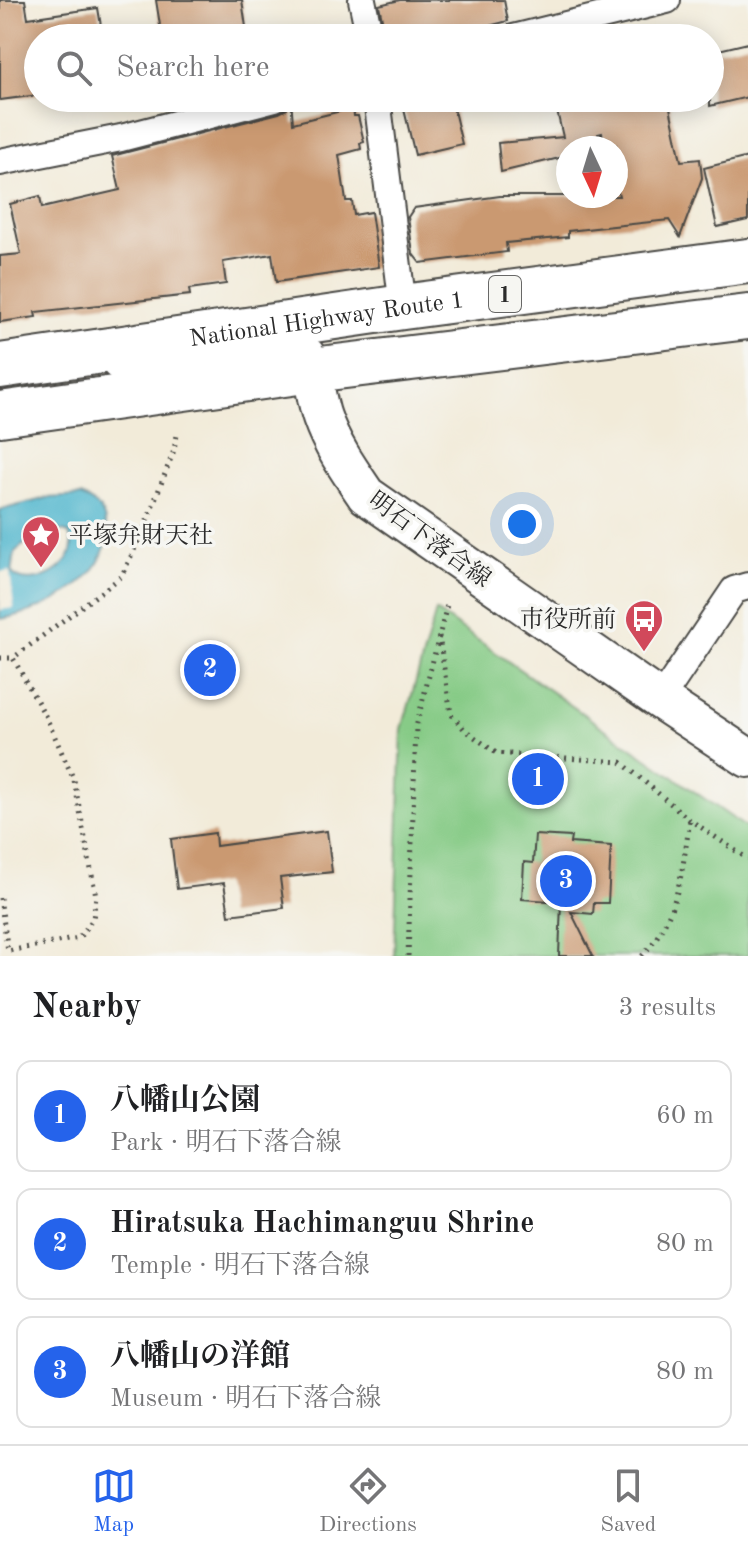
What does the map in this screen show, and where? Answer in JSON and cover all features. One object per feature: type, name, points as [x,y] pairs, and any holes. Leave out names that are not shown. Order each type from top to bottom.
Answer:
[{"type":"highway","name":"National Highway Route 1","points":[[0,366],[403,307],[748,261]]},
{"type":"highway","points":[[403,307],[413,325],[432,334],[497,326],[550,341]]},
{"type":"highway","name":"National Highway Route 1","points":[[0,414],[312,370],[748,317]]},
{"type":"main road","points":[[58,359],[183,363],[293,350],[306,356],[312,370]]},
{"type":"main road","name":"明石下落合線","points":[[312,370],[321,416],[334,447],[366,495],[748,758]]},
{"type":"street","points":[[362,0],[367,24]]},
{"type":"street","points":[[570,24],[667,0]]},
{"type":"street","points":[[0,162],[121,138],[221,112]]},
{"type":"street","points":[[379,112],[403,307]]},
{"type":"street","points":[[660,700],[734,590],[748,586]]},
{"type":"path","points":[[0,658],[13,658],[121,577],[141,536],[173,453],[178,431]]},
{"type":"path","points":[[408,956],[416,727],[448,601]]},
{"type":"path","points":[[439,636],[451,714],[464,729],[496,753],[621,762],[690,820],[748,859]]},
{"type":"path","points":[[0,898],[8,951],[79,938],[93,919],[96,896],[74,780],[47,719],[13,658]]},
{"type":"path","points":[[642,956],[655,942],[678,895],[690,820]]},
{"type":"green space","points":[[436,611],[748,829],[748,956],[394,956],[402,729]]},
{"type":"water","points":[[81,496],[97,506],[106,526],[104,550],[96,566],[69,592],[34,610],[0,619],[0,510],[47,498]],"holes":[[[47,532],[69,533],[72,546],[70,555],[57,570],[28,580],[12,573],[15,552],[31,539]]]},
{"type":"pier","points":[[10,571],[14,608],[0,610],[0,572]]},
{"type":"building","points":[[0,0],[25,0],[28,18],[98,8],[101,24],[24,24],[24,97],[0,100]]},
{"type":"building","points":[[156,0],[242,0],[246,24],[160,24]]},
{"type":"building","points":[[400,0],[504,0],[508,21],[497,24],[383,24],[379,5]]},
{"type":"building","points":[[748,43],[748,97],[724,103],[724,49]]},
{"type":"building","points":[[292,112],[293,123],[337,112],[354,112],[354,116],[358,116],[364,142],[360,143],[361,149],[339,155],[346,201],[352,201],[354,215],[371,212],[379,267],[276,282],[272,254],[223,262],[226,284],[189,289],[190,295],[35,312],[36,317],[0,322],[0,256],[21,254],[10,204],[40,196],[42,208],[120,190],[112,156]]},
{"type":"building","points":[[405,112],[454,112],[462,144],[415,155]]},
{"type":"building","points":[[557,112],[671,112],[681,161],[700,159],[702,178],[680,237],[669,220],[568,231],[568,237],[506,243],[507,252],[420,263],[413,254],[408,217],[414,208],[500,196],[556,196],[556,208],[628,208],[628,136],[563,136]]},
{"type":"building","points":[[556,138],[556,159],[501,172],[498,143]]},
{"type":"building","points":[[748,157],[748,220],[717,227],[704,168]]},
{"type":"building","points":[[327,831],[332,872],[280,878],[284,908],[229,915],[224,883],[177,889],[171,839],[215,833],[216,846]]},
{"type":"building","points":[[535,835],[571,837],[570,843],[611,846],[608,903],[594,903],[593,914],[571,912],[593,956],[559,956],[561,902],[522,899],[524,862],[533,863]]},
{"type":"place","name":"平塚弁財天社","points":[[41,569]]},
{"type":"place","name":"市役所前","points":[[644,653]]},
{"type":"place","name":"Hiratsuka Hachimanguu Shrine","points":[[210,670]]},
{"type":"place","name":"八幡山公園","points":[[538,779]]},
{"type":"place","name":"八幡山の洋館","points":[[566,881]]}]
